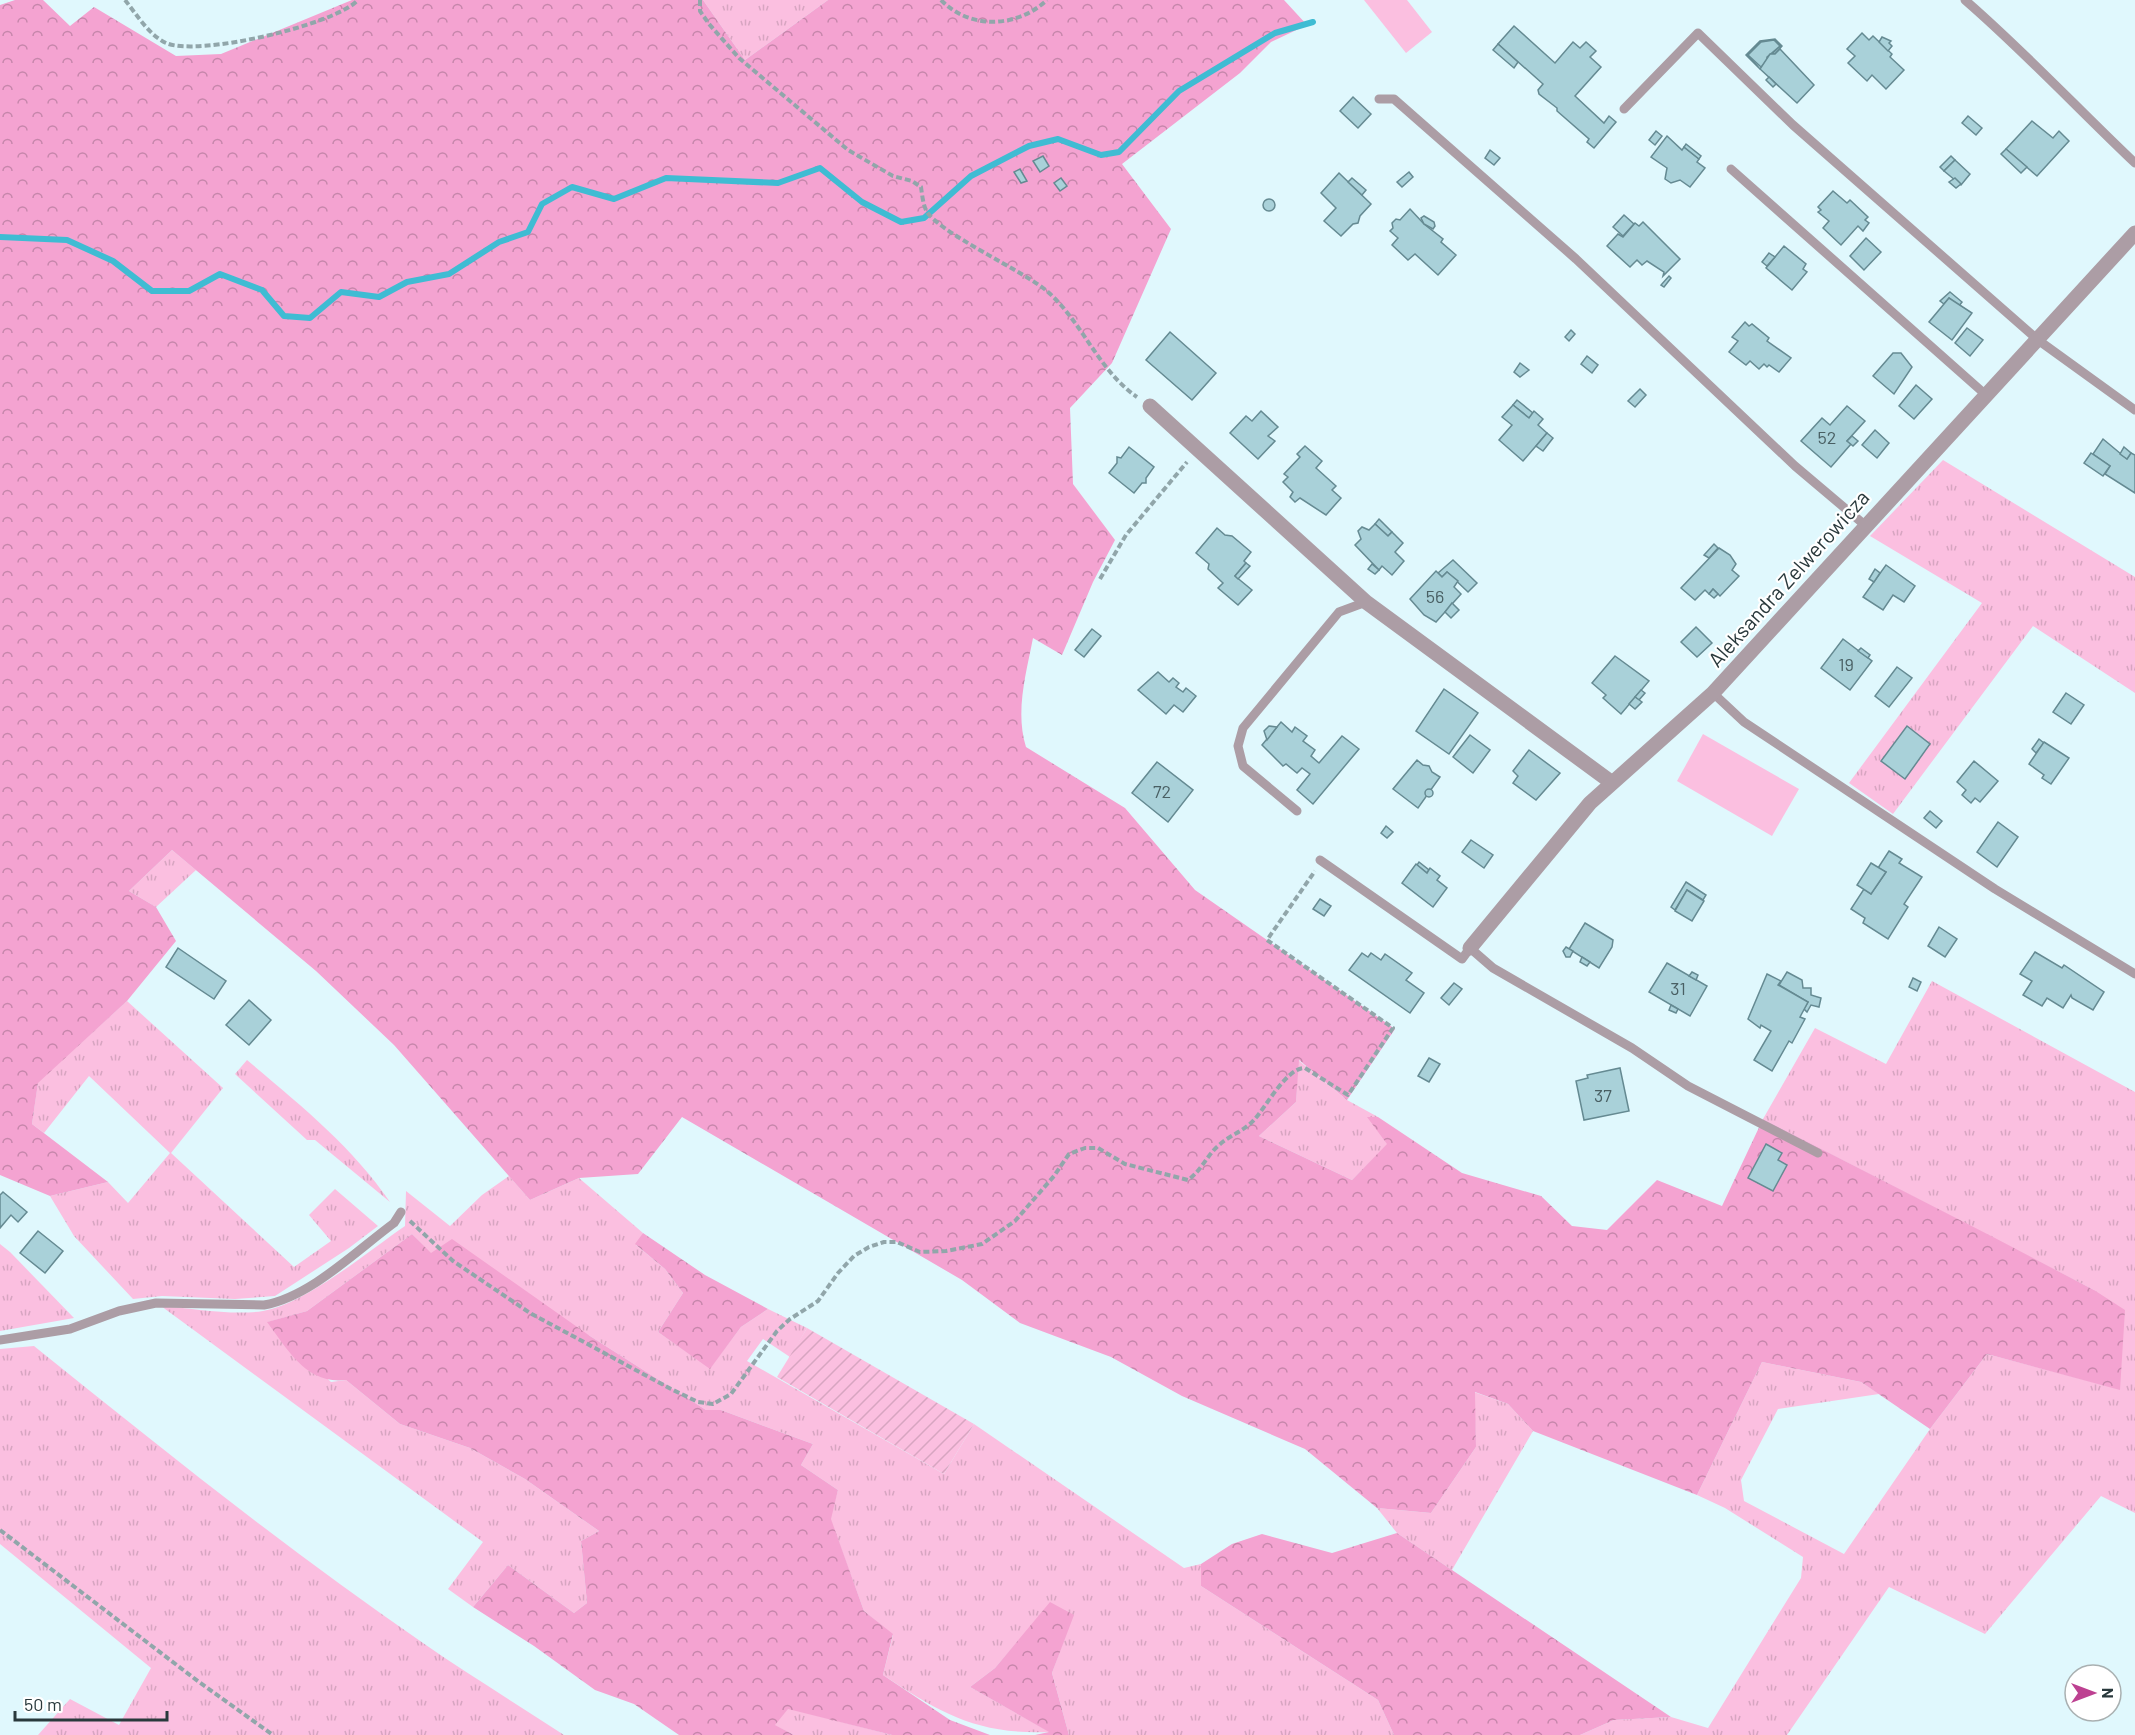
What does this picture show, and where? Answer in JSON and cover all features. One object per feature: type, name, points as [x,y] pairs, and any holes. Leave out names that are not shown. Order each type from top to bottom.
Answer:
[{"type":"street","name":"Aleksandra Zelwerowicza","points":[[1470,948],[1583,812],[1611,782],[1713,693],[2135,233]]},
{"type":"street","points":[[1150,406],[1366,602],[1611,782]]},
{"type":"lane","points":[[1965,0],[2135,163]]},
{"type":"lane","points":[[1624,109],[1698,33],[1793,124],[2038,340],[2135,410]]},
{"type":"lane","points":[[1379,99],[1394,99],[1576,259],[1795,466],[1866,526]]},
{"type":"lane","points":[[1731,169],[1986,395]]},
{"type":"lane","points":[[1297,812],[1243,766],[1238,746],[1243,728],[1339,612],[1366,602]]},
{"type":"lane","points":[[1713,693],[1744,722],[1995,889],[2135,974]]},
{"type":"lane","points":[[1320,860],[1462,959],[1470,948],[1493,968],[1632,1048],[1688,1086],[1818,1153]]},
{"type":"lane","points":[[0,1340],[70,1329],[119,1311],[156,1303],[179,1301],[264,1305],[280,1302],[304,1291],[394,1223],[401,1212]]},
{"type":"path","points":[[125,0],[149,30],[166,43],[181,47],[210,48],[322,21],[358,0]]},
{"type":"path","points":[[700,0],[700,11],[739,58],[848,150],[893,176],[912,181],[921,187],[926,212],[1048,291],[1082,329],[1120,386],[1150,406]]},
{"type":"path","points":[[941,0],[952,11],[966,19],[987,22],[1016,19],[1031,13],[1047,0]]},
{"type":"path","points":[[1100,579],[1126,535],[1199,449]]},
{"type":"path","points":[[401,1212],[453,1260],[530,1313],[671,1389],[698,1402],[713,1404],[731,1394],[777,1331],[818,1300],[854,1256],[869,1247],[884,1242],[897,1242],[920,1252],[946,1251],[982,1244],[1015,1221],[1054,1176],[1069,1154],[1085,1148],[1098,1148],[1125,1164],[1188,1180],[1200,1172],[1217,1146],[1254,1120],[1290,1074],[1300,1068],[1305,1068],[1348,1095],[1393,1029],[1267,940],[1312,876],[1320,860]]},
{"type":"path","points":[[0,1530],[189,1675],[273,1735]]},
{"type":"green space","points":[[15,0],[43,0],[70,26],[94,7],[176,56],[221,54],[352,0],[703,0],[745,60],[828,0],[1284,0],[1307,25],[1271,42],[1240,73],[1122,164],[1171,229],[1112,363],[1070,408],[1073,484],[1115,540],[1093,582],[1062,655],[1033,638],[1025,679],[1021,720],[1026,747],[1125,808],[1195,890],[1395,1029],[1347,1100],[1299,1060],[1296,1102],[1259,1136],[1352,1180],[1387,1144],[1367,1117],[1378,1117],[1462,1173],[1541,1196],[1572,1226],[1607,1230],[1657,1180],[1722,1206],[1763,1119],[2094,1290],[2125,1310],[2120,1390],[1987,1354],[1930,1429],[1861,1382],[1762,1362],[1697,1495],[1533,1431],[1508,1404],[1475,1392],[1476,1447],[1431,1513],[1377,1508],[1305,1449],[1182,1396],[1111,1357],[1020,1323],[962,1280],[682,1117],[638,1174],[579,1178],[530,1200],[394,1045],[316,971],[172,850],[129,891],[156,907],[176,941],[127,1001],[38,1083],[32,1124],[108,1182],[50,1196],[0,1175],[0,5]]},
{"type":"green space","points":[[703,0],[828,0],[745,60]]},
{"type":"green space","points":[[1364,0],[1407,0],[1432,32],[1406,53]]},
{"type":"green space","points":[[1943,460],[2135,577],[2135,693],[2033,626],[1893,814],[1849,783],[1982,603],[1870,536]]},
{"type":"green space","points":[[1703,734],[1799,789],[1772,836],[1677,781]]},
{"type":"green space","points":[[172,850],[196,870],[156,907],[129,891]]},
{"type":"green space","points":[[1932,981],[2135,1092],[2135,1513],[2101,1496],[1985,1634],[1889,1587],[1787,1735],[1580,1735],[1614,1720],[1671,1717],[1708,1728],[1801,1578],[1803,1557],[1725,1508],[1697,1495],[1762,1362],[1861,1382],[1879,1394],[1778,1409],[1741,1480],[1744,1501],[1844,1554],[1930,1429],[1987,1354],[2119,1389],[2094,1290],[1763,1119],[1815,1028],[1886,1064]]},
{"type":"green space","points":[[127,1001],[223,1088],[171,1153],[294,1267],[331,1241],[309,1215],[335,1189],[378,1226],[349,1248],[275,1296],[235,1299],[162,1296],[133,1299],[74,1236],[50,1196],[108,1182],[128,1203],[170,1153],[89,1076],[44,1133],[32,1124],[38,1082]]},
{"type":"green space","points":[[247,1060],[342,1144],[390,1202],[315,1140],[307,1140],[235,1074]]},
{"type":"green space","points":[[1298,1060],[1347,1100],[1378,1117],[1368,1117],[1388,1144],[1352,1180],[1259,1136],[1296,1102]]},
{"type":"green space","points":[[509,1176],[530,1200],[579,1178],[643,1233],[636,1245],[665,1269],[683,1293],[658,1332],[710,1368],[741,1327],[768,1309],[807,1328],[790,1357],[763,1339],[747,1361],[944,1474],[974,1424],[1184,1568],[1201,1564],[1201,1586],[1378,1700],[1394,1735],[1069,1735],[1052,1673],[1073,1615],[1019,1640],[995,1668],[970,1687],[1050,1732],[1001,1730],[960,1719],[942,1711],[883,1675],[893,1635],[864,1611],[830,1518],[838,1490],[801,1465],[813,1444],[721,1410],[706,1410],[590,1336],[431,1254],[412,1234],[307,1311],[268,1322],[331,1382],[346,1380],[400,1424],[470,1448],[525,1479],[599,1531],[581,1541],[587,1603],[574,1613],[508,1565],[473,1607],[448,1589],[483,1542],[161,1306],[239,1313],[263,1311],[280,1306],[336,1275],[405,1226],[406,1191],[450,1226],[482,1195]]},
{"type":"green space","points":[[643,1233],[705,1275],[768,1309],[741,1327],[710,1369],[658,1332],[683,1293],[665,1269],[635,1244]]},
{"type":"green space","points":[[412,1234],[431,1253],[452,1239],[590,1336],[706,1410],[721,1410],[813,1444],[801,1465],[838,1490],[831,1519],[864,1611],[893,1634],[883,1675],[950,1720],[990,1735],[892,1735],[788,1709],[775,1725],[794,1735],[679,1735],[634,1704],[595,1690],[534,1646],[473,1607],[508,1565],[574,1613],[587,1603],[581,1541],[599,1531],[525,1479],[470,1448],[400,1424],[346,1380],[332,1380],[309,1371],[291,1354],[267,1322],[307,1311]]},
{"type":"green space","points":[[0,1244],[10,1252],[74,1318],[0,1331]]},
{"type":"green space","points":[[807,1328],[974,1424],[944,1474],[777,1377]]},
{"type":"green space","points":[[34,1346],[178,1461],[373,1608],[440,1655],[564,1735],[38,1735],[70,1699],[119,1725],[151,1668],[0,1544],[0,1349]]},
{"type":"green space","points":[[1474,1392],[1508,1404],[1533,1431],[1452,1570],[1397,1533],[1377,1508],[1431,1513],[1476,1447]]},
{"type":"green space","points":[[1397,1533],[1671,1717],[1614,1720],[1580,1735],[1394,1735],[1378,1700],[1201,1586],[1201,1564],[1232,1544],[1262,1534],[1332,1553]]},
{"type":"green space","points":[[1050,1602],[1074,1615],[1052,1673],[1069,1735],[1035,1735],[1049,1732],[970,1687],[995,1668]]},
{"type":"green space","points":[[788,1708],[892,1735],[794,1735],[774,1725]]},
{"type":"building","points":[[1514,26],[1555,63],[1573,42],[1580,48],[1586,42],[1596,51],[1590,57],[1601,67],[1575,96],[1604,123],[1609,116],[1616,122],[1594,148],[1587,142],[1589,139],[1539,94],[1538,90],[1543,84],[1498,44]]},
{"type":"building","points":[[1862,33],[1869,40],[1873,36],[1892,54],[1890,57],[1904,70],[1886,89],[1872,75],[1867,81],[1848,63],[1855,56],[1847,49]]},
{"type":"building","points":[[1882,37],[1891,41],[1889,43],[1892,46],[1888,51],[1879,42]]},
{"type":"building","points":[[1775,39],[1782,46],[1775,54],[1772,54],[1780,46],[1774,40],[1761,42],[1748,55],[1760,69],[1746,55],[1760,41]]},
{"type":"building","points":[[1774,40],[1780,46],[1767,57],[1767,62],[1761,67],[1748,55],[1761,42]]},
{"type":"building","points":[[1498,44],[1518,62],[1514,68],[1493,50]]},
{"type":"building","points":[[1780,49],[1814,85],[1797,103],[1760,69],[1770,54],[1775,54]]},
{"type":"building","points":[[1769,77],[1776,84],[1773,87],[1766,80]]},
{"type":"building","points":[[1353,97],[1371,114],[1358,128],[1340,111]]},
{"type":"building","points":[[1968,116],[1982,128],[1976,135],[1962,123]]},
{"type":"building","points":[[2032,121],[2053,138],[2059,131],[2069,141],[2037,176],[2006,149]]},
{"type":"building","points":[[1656,131],[1662,136],[1655,145],[1649,140]]},
{"type":"building","points":[[1667,136],[1682,150],[1684,147],[1699,159],[1697,162],[1705,168],[1690,187],[1680,180],[1671,183],[1665,179],[1667,168],[1651,157]]},
{"type":"building","points":[[1686,144],[1701,156],[1699,159],[1684,147]]},
{"type":"building","points":[[2006,149],[2027,167],[2021,173],[2001,154]]},
{"type":"building","points":[[1490,150],[1500,158],[1494,165],[1485,158]]},
{"type":"building","points":[[1043,156],[1049,166],[1040,172],[1033,161]]},
{"type":"building","points":[[1951,156],[1955,160],[1944,171],[1940,167]]},
{"type":"building","points":[[1955,160],[1970,174],[1961,185],[1944,171]]},
{"type":"building","points":[[1020,169],[1027,181],[1021,183],[1014,172]]},
{"type":"building","points":[[1409,172],[1413,177],[1402,187],[1397,182]]},
{"type":"building","points":[[1339,173],[1371,204],[1360,216],[1358,223],[1353,224],[1341,236],[1324,221],[1336,208],[1321,193]]},
{"type":"building","points":[[1061,178],[1067,186],[1060,191],[1054,183]]},
{"type":"building","points":[[1352,178],[1366,190],[1362,195],[1348,182]]},
{"type":"building","points":[[1955,178],[1961,184],[1956,188],[1949,182]]},
{"type":"building","points":[[1833,191],[1847,203],[1850,200],[1868,217],[1865,220],[1869,223],[1863,231],[1858,226],[1841,245],[1823,228],[1829,221],[1818,212],[1821,210],[1818,207]]},
{"type":"building","points":[[1271,199],[1275,205],[1271,211],[1267,211],[1263,203]]},
{"type":"building","points":[[1410,209],[1443,239],[1441,242],[1456,255],[1438,275],[1415,254],[1408,260],[1392,245],[1398,238],[1390,231],[1393,228],[1392,223],[1396,219],[1400,220]]},
{"type":"building","points":[[1624,215],[1634,224],[1623,236],[1613,227]]},
{"type":"building","points":[[1424,216],[1434,222],[1433,229],[1424,224],[1421,218]]},
{"type":"building","points":[[1643,222],[1680,259],[1663,276],[1664,272],[1647,261],[1642,265],[1637,260],[1630,267],[1607,246],[1618,234],[1623,237],[1635,223],[1639,226]]},
{"type":"building","points":[[1866,238],[1881,252],[1864,270],[1850,256]]},
{"type":"building","points":[[1784,246],[1806,264],[1803,269],[1807,272],[1792,290],[1766,268]]},
{"type":"building","points":[[1769,253],[1775,257],[1767,266],[1762,262]]},
{"type":"building","points":[[1669,276],[1671,278],[1664,287],[1661,285]]},
{"type":"building","points":[[1950,292],[1962,302],[1959,306],[1949,298],[1944,304],[1940,301]]},
{"type":"building","points":[[1949,298],[1972,313],[1952,340],[1929,322]]},
{"type":"building","points":[[1745,322],[1749,326],[1752,324],[1769,338],[1767,341],[1791,358],[1779,372],[1769,365],[1767,367],[1764,364],[1759,369],[1750,361],[1746,365],[1729,352],[1738,341],[1732,337]]},
{"type":"building","points":[[1967,328],[1983,340],[1970,356],[1955,343]]},
{"type":"building","points":[[1571,330],[1575,334],[1569,341],[1565,337]]},
{"type":"building","points":[[1170,332],[1216,373],[1192,400],[1146,360]]},
{"type":"building","points":[[1893,353],[1901,353],[1912,367],[1894,394],[1873,376]]},
{"type":"building","points":[[1587,356],[1598,365],[1592,373],[1581,364]]},
{"type":"building","points":[[1520,363],[1529,370],[1520,377],[1514,372]]},
{"type":"building","points":[[1916,385],[1932,399],[1914,419],[1899,406]]},
{"type":"building","points":[[1640,389],[1646,395],[1635,407],[1628,401]]},
{"type":"building","points":[[1517,400],[1533,413],[1529,418],[1513,405]]},
{"type":"building","points":[[1513,405],[1529,418],[1534,411],[1543,419],[1538,425],[1547,433],[1523,461],[1499,440],[1512,425],[1502,417]]},
{"type":"building","points":[[1847,406],[1865,421],[1847,441],[1851,444],[1831,467],[1801,441],[1822,418],[1830,425]]},
{"type":"building","points":[[1261,411],[1278,427],[1268,436],[1275,441],[1258,459],[1230,433],[1246,416],[1252,421]]},
{"type":"building","points":[[1875,430],[1889,443],[1877,458],[1862,445]]},
{"type":"building","points":[[1547,433],[1553,438],[1543,451],[1536,446]]},
{"type":"building","points":[[1852,436],[1858,441],[1853,446],[1847,441]]},
{"type":"building","points":[[2103,439],[2127,459],[2131,453],[2135,455],[2135,493],[2105,474],[2110,466],[2093,454]]},
{"type":"building","points":[[1305,446],[1322,461],[1316,468],[1336,486],[1332,490],[1341,498],[1326,515],[1300,498],[1295,502],[1290,497],[1293,492],[1283,482],[1288,477],[1284,474],[1300,457],[1297,454]]},
{"type":"building","points":[[1129,447],[1154,467],[1146,478],[1146,483],[1142,483],[1134,493],[1109,473],[1117,463],[1117,457],[1121,458]]},
{"type":"building","points":[[2124,447],[2131,453],[2127,459],[2120,454]]},
{"type":"building","points":[[2091,453],[2110,466],[2103,476],[2084,463]]},
{"type":"building","points":[[1379,519],[1392,532],[1388,536],[1375,524]]},
{"type":"building","points":[[1375,524],[1388,536],[1392,532],[1403,543],[1395,552],[1404,561],[1392,575],[1382,566],[1379,570],[1355,545],[1361,539],[1358,531],[1362,527],[1369,530]]},
{"type":"building","points":[[1217,528],[1225,535],[1232,536],[1251,552],[1244,561],[1246,563],[1235,576],[1252,590],[1238,605],[1218,588],[1223,583],[1208,569],[1209,564],[1196,553]]},
{"type":"building","points":[[1714,544],[1718,548],[1709,558],[1704,555]]},
{"type":"building","points":[[1719,548],[1730,555],[1736,564],[1732,570],[1739,576],[1720,596],[1713,589],[1709,594],[1705,590],[1695,600],[1681,588]]},
{"type":"building","points":[[1453,560],[1477,583],[1468,592],[1447,572],[1442,577],[1438,573]]},
{"type":"building","points":[[1246,563],[1250,566],[1238,579],[1235,576]]},
{"type":"building","points":[[1372,564],[1379,570],[1375,574],[1368,569]]},
{"type":"building","points":[[1886,565],[1915,586],[1904,602],[1893,595],[1883,610],[1863,597]]},
{"type":"building","points":[[1875,569],[1880,573],[1874,582],[1869,579]]},
{"type":"building","points":[[1436,571],[1442,577],[1447,572],[1458,581],[1454,587],[1461,594],[1436,622],[1424,615],[1410,599]]},
{"type":"building","points":[[1713,589],[1718,594],[1714,598],[1709,594]]},
{"type":"building","points":[[1452,603],[1459,610],[1451,618],[1445,612]]},
{"type":"building","points":[[1696,627],[1712,643],[1697,657],[1681,642]]},
{"type":"building","points":[[1092,629],[1101,636],[1084,657],[1075,650]]},
{"type":"building","points":[[1843,639],[1872,661],[1850,690],[1821,668]]},
{"type":"building","points":[[1861,648],[1870,655],[1868,658],[1858,651]]},
{"type":"building","points":[[1615,656],[1649,681],[1621,714],[1603,698],[1606,695],[1592,683]]},
{"type":"building","points":[[1897,667],[1912,678],[1889,707],[1875,696]]},
{"type":"building","points":[[1158,672],[1169,682],[1173,678],[1179,683],[1176,687],[1183,692],[1186,688],[1196,696],[1183,712],[1174,705],[1166,714],[1138,690]]},
{"type":"building","points":[[1444,689],[1478,713],[1449,754],[1416,731]]},
{"type":"building","points":[[1641,690],[1645,693],[1639,700],[1635,697]]},
{"type":"building","points":[[2066,693],[2084,705],[2071,724],[2053,712]]},
{"type":"building","points":[[1635,697],[1642,702],[1635,709],[1629,704]]},
{"type":"building","points":[[1281,722],[1292,732],[1295,727],[1307,736],[1303,741],[1315,750],[1311,756],[1319,763],[1342,736],[1359,749],[1313,804],[1297,790],[1310,774],[1302,768],[1297,773],[1286,764],[1283,766],[1262,745]]},
{"type":"building","points":[[1269,726],[1277,727],[1267,740],[1264,731]]},
{"type":"building","points":[[1907,726],[1930,744],[1905,779],[1881,761]]},
{"type":"building","points":[[1470,735],[1490,750],[1473,773],[1453,757]]},
{"type":"building","points":[[2039,739],[2044,743],[2036,753],[2032,749]]},
{"type":"building","points":[[2044,742],[2069,758],[2051,784],[2042,778],[2044,775],[2029,764]]},
{"type":"building","points":[[1529,750],[1560,773],[1536,800],[1513,783],[1518,776],[1513,771]]},
{"type":"building","points":[[1417,760],[1429,766],[1432,772],[1440,777],[1418,808],[1393,789]]},
{"type":"building","points":[[1974,761],[1998,781],[1980,802],[1975,798],[1971,803],[1962,795],[1966,790],[1957,782]]},
{"type":"building","points":[[1157,762],[1193,790],[1168,822],[1132,793]]},
{"type":"building","points":[[1429,789],[1433,793],[1429,797],[1425,793]]},
{"type":"building","points":[[1930,811],[1942,821],[1936,828],[1924,818]]},
{"type":"building","points":[[1998,822],[2018,837],[1997,867],[1977,852]]},
{"type":"building","points":[[1386,826],[1393,832],[1387,838],[1381,833]]},
{"type":"building","points":[[1471,840],[1493,855],[1484,868],[1462,852]]},
{"type":"building","points":[[1889,851],[1902,859],[1899,863],[1922,877],[1904,904],[1908,907],[1888,939],[1863,923],[1865,918],[1851,909],[1864,889],[1871,894],[1886,872],[1878,868]]},
{"type":"building","points":[[1419,862],[1429,870],[1427,873],[1417,865]]},
{"type":"building","points":[[1871,863],[1886,872],[1871,894],[1857,885]]},
{"type":"building","points":[[1416,864],[1427,873],[1430,868],[1440,876],[1437,880],[1447,888],[1433,907],[1402,883]]},
{"type":"building","points":[[1686,882],[1706,895],[1703,900],[1687,890],[1675,910],[1671,907]]},
{"type":"building","points":[[1687,890],[1704,901],[1692,921],[1675,911]]},
{"type":"building","points":[[1320,899],[1331,906],[1324,916],[1313,909]]},
{"type":"building","points":[[1585,923],[1613,940],[1612,947],[1599,968],[1569,949]]},
{"type":"building","points":[[1939,927],[1957,939],[1945,957],[1928,946]]},
{"type":"building","points":[[1566,947],[1573,951],[1570,957],[1566,957],[1563,951]]},
{"type":"building","points":[[178,948],[226,981],[214,999],[166,967]]},
{"type":"building","points":[[2035,952],[2062,968],[2064,965],[2104,992],[2093,1010],[2072,998],[2071,995],[2063,1008],[2047,998],[2042,1006],[2023,995],[2032,981],[2020,974]]},
{"type":"building","points":[[1362,953],[1368,957],[1371,953],[1381,960],[1385,954],[1412,973],[1406,980],[1424,993],[1410,1013],[1349,970]]},
{"type":"building","points":[[1582,957],[1590,962],[1587,966],[1580,962]]},
{"type":"building","points":[[1667,963],[1707,986],[1690,1016],[1649,992]]},
{"type":"building","points":[[1692,972],[1698,975],[1696,980],[1689,976]]},
{"type":"building","points":[[1787,972],[1802,980],[1803,988],[1811,988],[1811,995],[1821,998],[1819,1007],[1811,1005],[1807,1012],[1804,1009],[1808,1002],[1779,985]]},
{"type":"building","points":[[1767,974],[1781,981],[1778,985],[1808,1002],[1800,1017],[1805,1019],[1792,1043],[1789,1041],[1772,1071],[1754,1060],[1771,1031],[1761,1025],[1760,1028],[1748,1019]]},
{"type":"building","points":[[1913,978],[1921,982],[1917,991],[1909,987]]},
{"type":"building","points":[[1454,983],[1462,989],[1449,1005],[1441,998]]},
{"type":"building","points":[[249,1000],[271,1020],[249,1045],[226,1025]]},
{"type":"building","points":[[1671,1005],[1678,1009],[1676,1013],[1669,1010]]},
{"type":"building","points":[[1429,1058],[1440,1064],[1429,1082],[1418,1076]]},
{"type":"building","points":[[1620,1068],[1629,1111],[1584,1120],[1576,1081],[1588,1078],[1587,1075]]},
{"type":"building","points":[[1766,1144],[1782,1153],[1778,1160],[1787,1165],[1773,1191],[1748,1178]]},
{"type":"building","points":[[3,1192],[27,1212],[18,1222],[11,1215],[0,1228],[0,1195]]},
{"type":"building","points":[[38,1231],[63,1251],[45,1273],[20,1253]]},
{"type":"waterway","points":[[0,237],[67,240],[113,261],[152,291],[189,291],[220,274],[262,290],[284,316],[310,318],[341,292],[379,297],[407,282],[449,274],[499,242],[528,232],[542,204],[572,187],[614,199],[666,178],[778,183],[820,168],[862,202],[901,222],[924,218],[971,176],[1029,146],[1058,139],[1101,155],[1119,152],[1179,91],[1275,33],[1313,22]]}]
